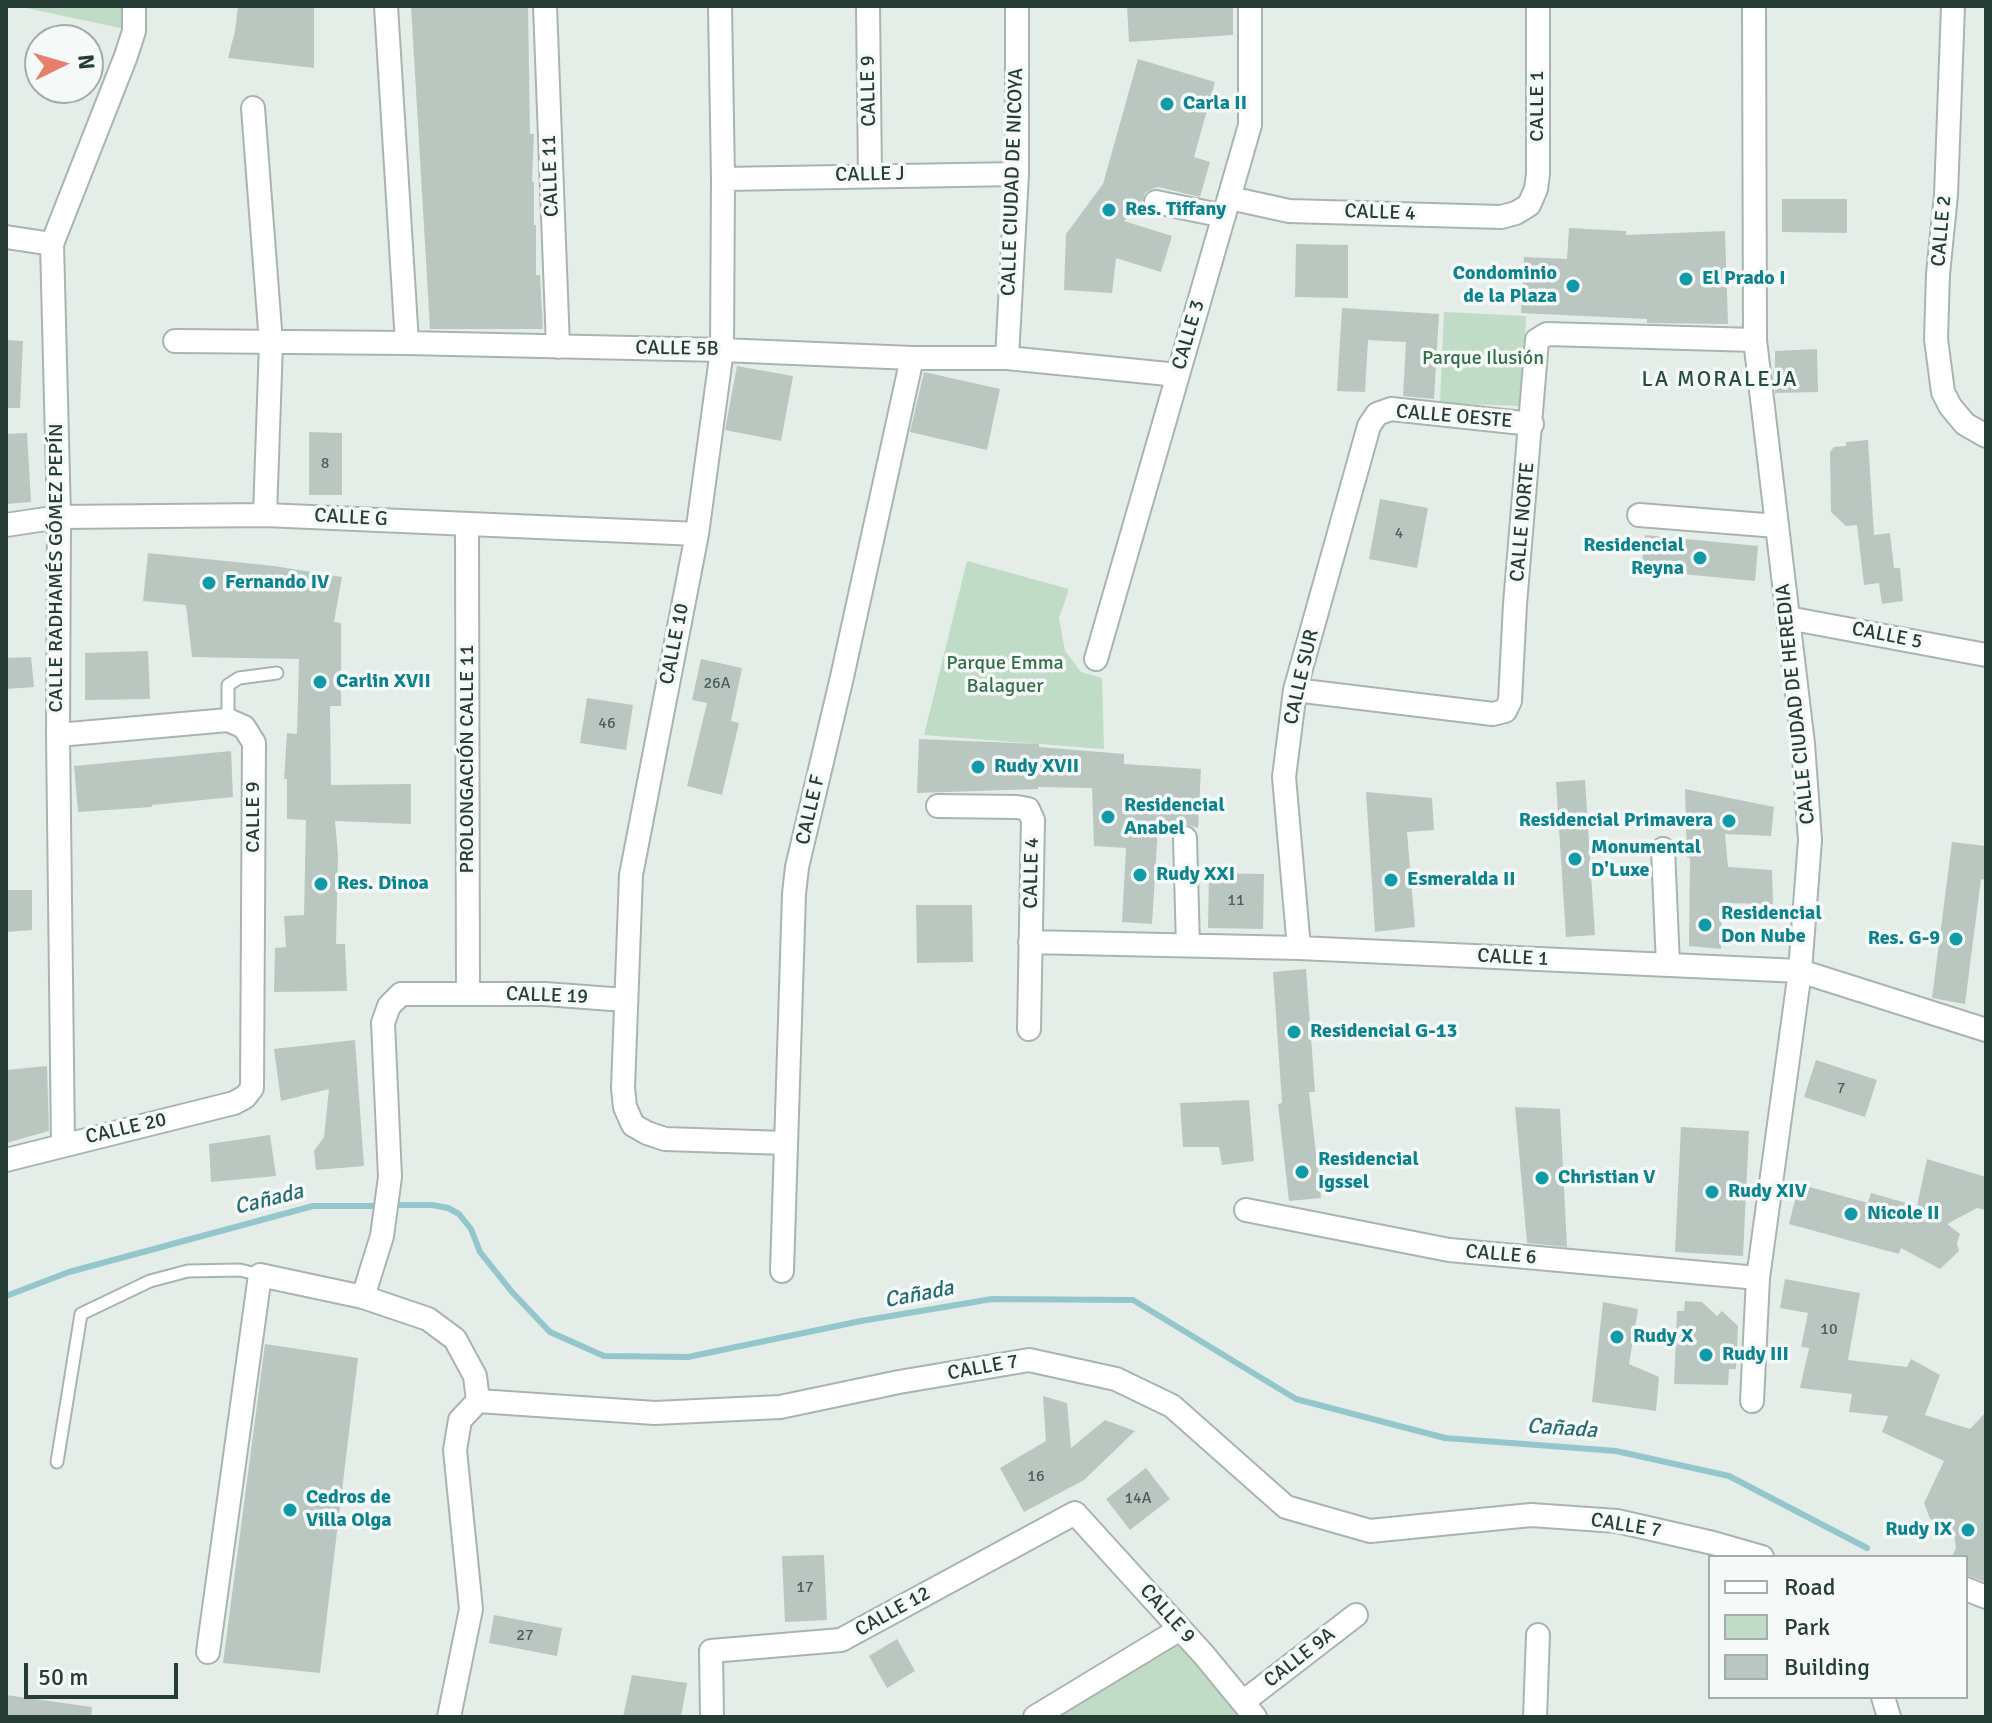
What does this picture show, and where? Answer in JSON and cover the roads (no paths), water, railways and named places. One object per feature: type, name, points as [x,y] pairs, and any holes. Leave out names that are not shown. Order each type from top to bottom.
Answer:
[{"type":"street","name":"CALLE RADHAMÉS GÓMEZ PEPÍN","points":[[63,1144],[59,517],[52,244],[126,56],[134,31],[134,6]]},
{"type":"street","points":[[386,6],[407,343]]},
{"type":"street","name":"CALLE 11","points":[[545,6],[558,347]]},
{"type":"street","name":"CALLE 10","points":[[720,6],[722,350],[697,534],[631,875],[623,1088],[625,1107],[633,1125],[665,1139],[785,1143]]},
{"type":"street","name":"CALLE 9","points":[[868,6],[870,175]]},
{"type":"street","name":"CALLE CIUDAD DE NICOYA","points":[[1007,358],[1017,174],[1017,6]]},
{"type":"street","name":"CALLE 3","points":[[1096,659],[1251,118],[1250,6]]},
{"type":"street","name":"CALLE 1","points":[[1529,205],[1538,174],[1538,6]]},
{"type":"street","name":"CALLE CIUDAD DE HEREDIA","points":[[1752,1401],[1758,1278],[1800,971],[1810,840],[1803,744],[1755,340],[1754,6]]},
{"type":"street","name":"CALLE 2","points":[[1953,6],[1946,195],[1938,274],[1936,339],[1943,392],[1950,406],[1965,424],[1986,436]]},
{"type":"street","points":[[253,108],[271,343],[265,515]]},
{"type":"street","name":"CALLE J","points":[[723,179],[1017,174]]},
{"type":"street","name":"CALLE 4","points":[[1156,202],[1289,211],[1501,217],[1529,205]]},
{"type":"street","points":[[6,237],[52,244]]},
{"type":"street","name":"CALLE NORTE","points":[[1295,690],[1493,714],[1505,711],[1510,701],[1537,340],[1547,334],[1755,340]]},
{"type":"street","name":"CALLE 5B","points":[[175,341],[407,343],[1007,358],[1178,375]]},
{"type":"street","name":"CALLE F","points":[[782,1271],[797,867],[912,358]]},
{"type":"street","name":"CALLE OESTE","points":[[1377,414],[1391,409],[1532,424]]},
{"type":"street","name":"CALLE SUR","points":[[1299,948],[1284,777],[1295,690],[1369,426],[1377,414]]},
{"type":"street","name":"CALLE G","points":[[6,525],[59,517],[265,515],[697,534]]},
{"type":"street","points":[[1639,515],[1777,526]]},
{"type":"street","name":"PROLONGACIÓN CALLE 11","points":[[467,524],[468,994]]},
{"type":"street","name":"CALLE 5","points":[[1788,618],[1986,655]]},
{"type":"street","points":[[58,735],[228,720]]},
{"type":"street","name":"CALLE 9","points":[[228,720],[244,727],[254,743],[252,1088],[245,1097]]},
{"type":"street","name":"CALLE 4","points":[[938,806],[1017,807],[1028,809],[1033,820],[1029,1029]]},
{"type":"street","points":[[1185,838],[1188,945]]},
{"type":"street","points":[[1663,849],[1668,965]]},
{"type":"street","name":"CALLE 1","points":[[1030,942],[1299,948],[1800,971],[1986,1030]]},
{"type":"street","name":"CALLE 19","points":[[363,1297],[382,1236],[390,1177],[383,1023],[389,1006],[401,994],[545,994],[625,1000]]},
{"type":"street","name":"CALLE 20","points":[[6,1160],[234,1103],[245,1097]]},
{"type":"street","name":"CALLE 6","points":[[1246,1210],[1449,1250],[1758,1278]]},
{"type":"street","points":[[208,1652],[260,1275],[363,1297],[428,1319],[455,1339],[475,1376],[478,1401],[460,1420],[455,1450],[471,1609],[449,1717]]},
{"type":"street","name":"CALLE 7","points":[[478,1401],[655,1413],[780,1407],[899,1382],[1029,1360],[1116,1379],[1172,1406],[1286,1507],[1370,1531],[1531,1515],[1617,1521],[1755,1555]]},
{"type":"street","name":"CALLE 9","points":[[1075,1513],[1249,1710]]},
{"type":"street","name":"CALLE 12","points":[[712,1717],[711,1651],[841,1640],[1075,1513]]},
{"type":"street","name":"CALLE 9A","points":[[1249,1710],[1356,1615]]},
{"type":"street","points":[[1035,1717],[1180,1629]]},
{"type":"street","points":[[1535,1717],[1538,1635]]},
{"type":"lane","points":[[228,720],[228,685],[239,678],[277,673]]},
{"type":"lane","points":[[57,1462],[81,1314],[150,1281],[188,1271],[240,1270],[260,1275]]},
{"type":"waterway","name":"Cañada","points":[[392,1205],[432,1205],[459,1214],[471,1229],[480,1252],[550,1332],[604,1356],[688,1357],[861,1321],[992,1299],[1133,1300],[1296,1399],[1445,1438],[1616,1451],[1729,1476],[1867,1548]]},
{"type":"waterway","name":"Cañada","points":[[6,1296],[69,1272],[313,1206],[381,1206]]},
{"type":"place","name":"Carla II","points":[[1167,104]]},
{"type":"place","name":"Res. Tiffany","points":[[1109,210]]},
{"type":"place","name":"El Prado I","points":[[1686,279]]},
{"type":"place","name":"Condominio de la Plaza","points":[[1573,286]]},
{"type":"place","name":"Residencial Reyna","points":[[1700,558]]},
{"type":"place","name":"Fernando IV","points":[[209,583]]},
{"type":"place","name":"Carlin XVII","points":[[320,682]]},
{"type":"place","name":"Rudy XVII","points":[[978,767]]},
{"type":"place","name":"Residencial Anabel","points":[[1108,817]]},
{"type":"place","name":"Residencial Primavera","points":[[1729,821]]},
{"type":"place","name":"Monumental D'Luxe","points":[[1575,859]]},
{"type":"place","name":"Rudy XXI","points":[[1140,875]]},
{"type":"place","name":"Esmeralda II","points":[[1391,880]]},
{"type":"place","name":"Res. Dinoa","points":[[321,884]]},
{"type":"place","name":"Residencial Don Nube","points":[[1705,925]]},
{"type":"place","name":"Res. G-9","points":[[1956,939]]},
{"type":"place","name":"Residencial G-13","points":[[1294,1032]]},
{"type":"place","name":"Residencial Igssel","points":[[1302,1172]]},
{"type":"place","name":"Christian V","points":[[1542,1178]]},
{"type":"place","name":"Rudy XIV","points":[[1712,1192]]},
{"type":"place","name":"Nicole II","points":[[1851,1214]]},
{"type":"place","name":"Rudy X","points":[[1617,1337]]},
{"type":"place","name":"Rudy III","points":[[1706,1355]]},
{"type":"place","name":"Cedros de Villa Olga","points":[[290,1510]]},
{"type":"place","name":"Rudy IX","points":[[1968,1530]]},
{"type":"district","name":"LA MORALEJA","points":[[1720,380]]},
{"type":"park label","name":"Parque Ilusión","points":[[1483,359]]},
{"type":"park label","name":"Parque Emma Balaguer","points":[[1005,676]]}]
